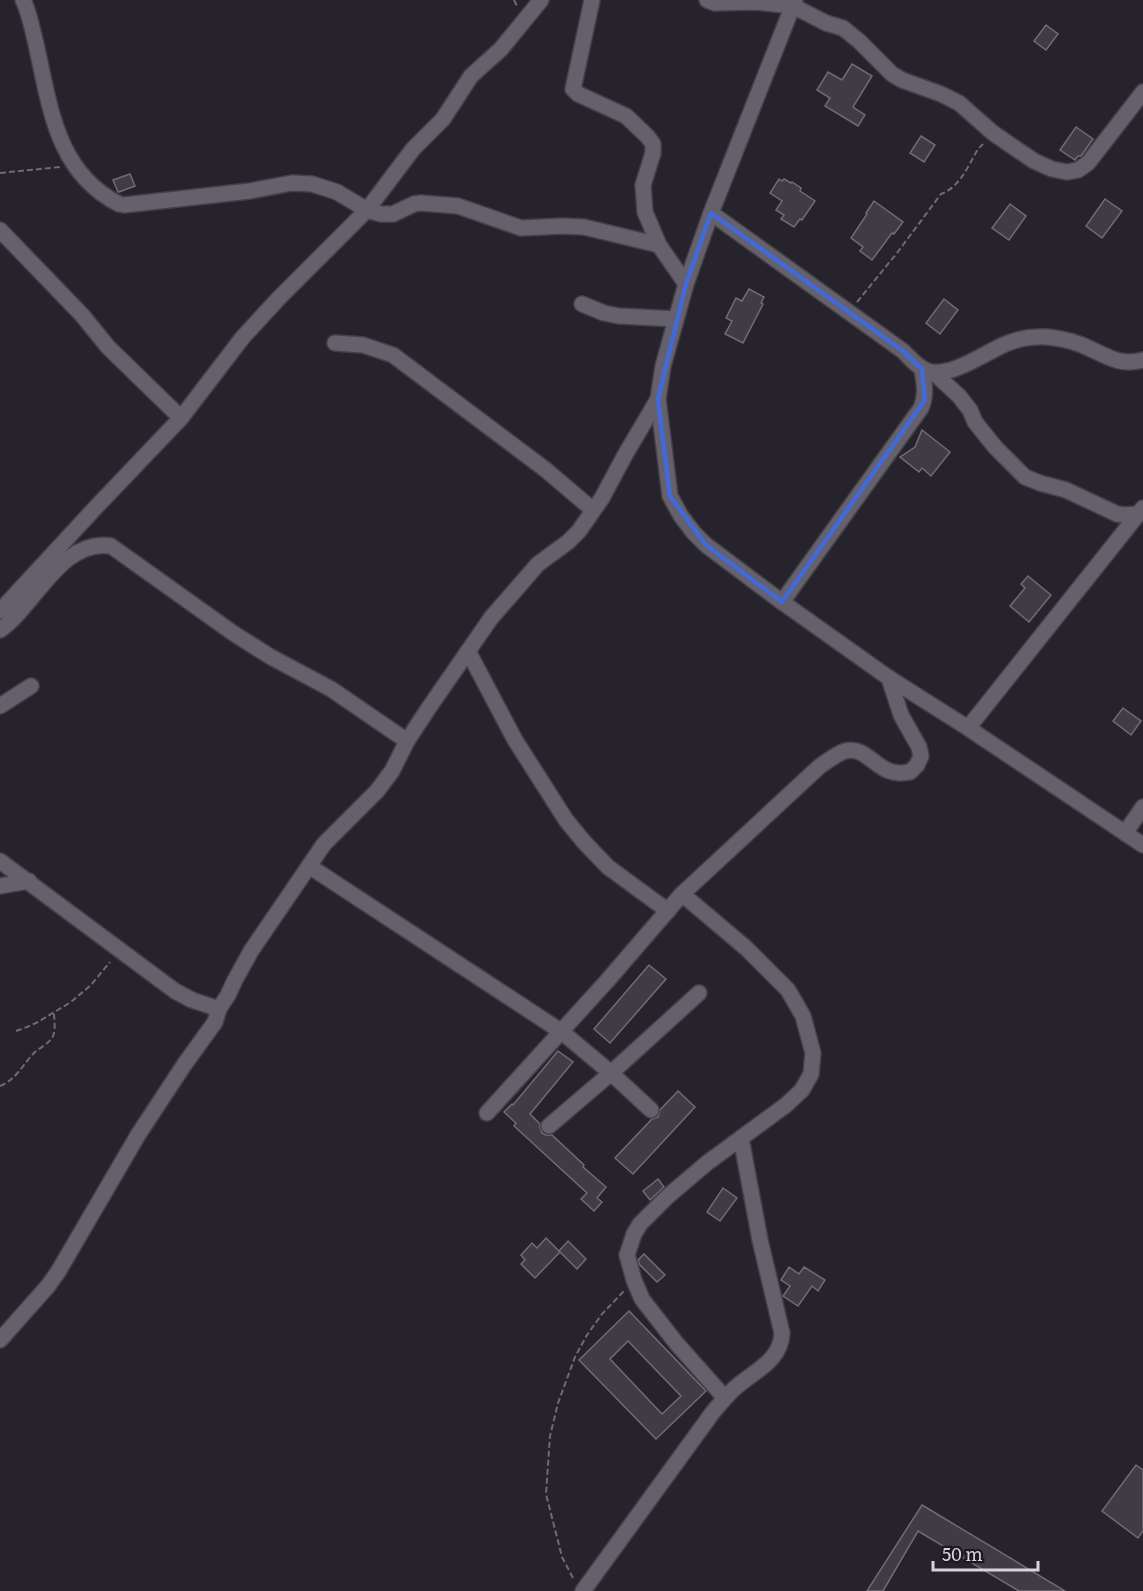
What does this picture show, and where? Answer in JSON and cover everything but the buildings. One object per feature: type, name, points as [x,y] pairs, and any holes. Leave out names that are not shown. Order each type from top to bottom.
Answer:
[{"type":"street","points":[[23,0],[53,119],[65,152],[86,181],[113,201],[124,206],[250,191],[292,183],[312,184],[337,192],[367,210],[381,214],[393,214],[421,203],[458,206],[521,228],[561,226],[584,228],[659,245]]},
{"type":"street","points":[[0,611],[182,418],[243,337],[367,210],[413,149],[443,119],[471,76],[501,49],[541,0]]},
{"type":"street","points":[[592,0],[573,88],[578,94],[626,116],[653,144],[653,153],[643,185],[645,212],[659,245],[686,284]]},
{"type":"street","points":[[707,0],[715,3],[794,3],[826,23],[843,28],[892,74],[959,103],[993,133],[1035,161],[1053,168],[1073,172],[1088,163],[1143,92]]},
{"type":"street","points":[[794,3],[711,213],[686,284],[663,366],[658,399],[670,496],[681,516],[706,545],[782,602],[889,678],[1143,845]]},
{"type":"street","points":[[711,213],[903,351],[959,396],[970,410],[975,422],[995,447],[1030,481],[1066,490],[1117,514],[1125,515],[1140,511]]},
{"type":"street","points":[[0,230],[82,315],[108,347],[182,418]]},
{"type":"street","points":[[582,304],[619,316],[676,319]]},
{"type":"street","points":[[928,371],[944,372],[1010,343],[1038,337],[1061,339],[1082,345],[1119,362],[1143,360]]},
{"type":"street","points":[[335,344],[363,345],[393,355],[546,470],[593,510]]},
{"type":"street","points":[[782,602],[921,408],[925,400],[928,371]]},
{"type":"street","points":[[0,1340],[53,1279],[138,1135],[215,1022],[219,1009],[251,951],[309,866],[333,835],[377,791],[392,771],[407,741],[491,618],[538,564],[579,531],[602,498],[658,399]]},
{"type":"street","points":[[968,728],[1140,511]]},
{"type":"street","points":[[0,630],[22,610],[57,568],[79,551],[91,546],[111,546],[233,633],[271,657],[331,688],[407,741]]},
{"type":"street","points":[[468,651],[515,740],[566,820],[608,867],[668,910]]},
{"type":"street","points":[[487,1113],[562,1032],[682,894],[820,766],[846,751],[863,753],[885,770],[901,774],[910,772],[917,765],[921,756],[920,747],[901,716],[889,678]]},
{"type":"street","points":[[0,706],[31,687]]},
{"type":"street","points":[[1125,833],[1143,807]]},
{"type":"street","points":[[0,861],[176,991],[192,1000],[219,1009]]},
{"type":"street","points":[[309,866],[562,1032],[651,1110]]},
{"type":"street","points":[[0,886],[29,881]]},
{"type":"street","points":[[682,894],[747,948],[788,990],[803,1016],[813,1053],[811,1074],[802,1090],[786,1105],[707,1163],[667,1197],[640,1224],[627,1255],[642,1299],[677,1344],[725,1398]]},
{"type":"street","points":[[549,1126],[699,993]]},
{"type":"street","points":[[583,1591],[725,1398],[772,1359],[782,1344],[782,1333],[760,1240],[741,1138]]},
{"type":"path","points":[[848,313],[897,253],[940,194],[956,185],[978,149],[993,133]]},
{"type":"path","points":[[0,173],[75,166]]},
{"type":"path","points":[[16,1031],[27,1028],[71,1002],[91,985],[120,951]]},
{"type":"path","points":[[0,1086],[14,1077],[36,1052],[50,1041],[55,1031],[54,1012]]},
{"type":"path","points":[[583,1591],[562,1557],[548,1505],[546,1494],[550,1436],[558,1403],[575,1357],[602,1314],[634,1280]]},
{"type":"highlighted area","points":[[711,213],[903,351],[922,369],[925,400],[782,602],[706,545],[670,496],[658,399],[686,284]]}]
